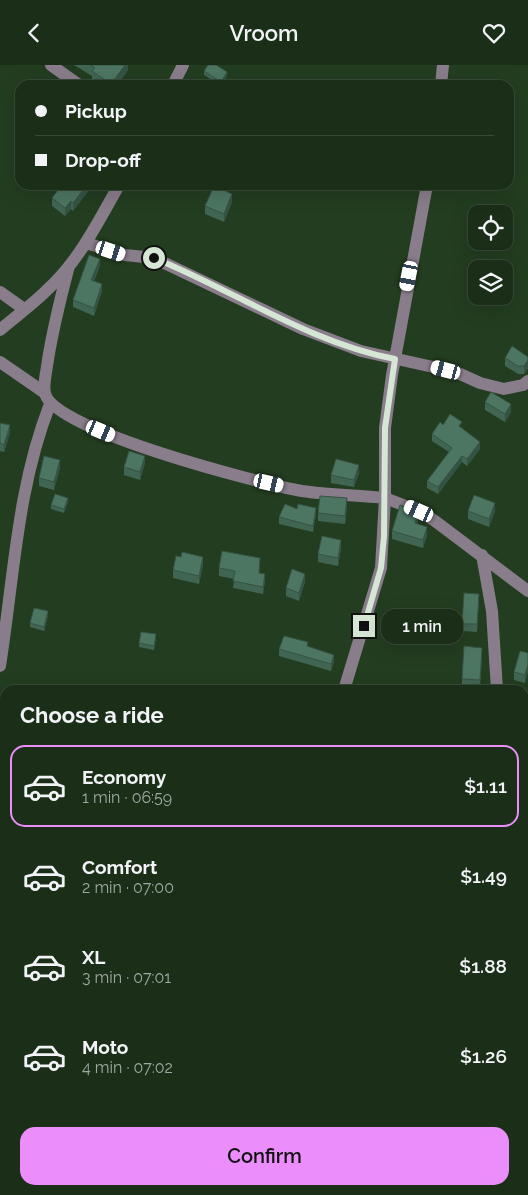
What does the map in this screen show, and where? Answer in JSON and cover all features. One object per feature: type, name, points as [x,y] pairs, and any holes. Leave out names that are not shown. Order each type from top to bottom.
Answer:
[{"type":"street","points":[[51,65],[72,80]]},
{"type":"street","points":[[176,80],[183,65]]},
{"type":"street","points":[[442,80],[443,65]]},
{"type":"street","points":[[0,330],[47,290],[69,266],[86,243],[116,190]]},
{"type":"street","points":[[346,685],[381,568],[385,497],[385,428],[395,359],[426,190]]},
{"type":"street","points":[[86,243],[125,255],[154,258],[303,329],[361,351],[458,373],[480,383],[504,389],[523,385],[528,381]]},
{"type":"street","points":[[0,666],[18,521],[47,399],[52,330],[69,266]]},
{"type":"street","points":[[0,292],[24,309]]},
{"type":"street","points":[[0,362],[68,416],[135,445],[236,475],[302,491],[385,497],[419,511],[482,555],[528,591]]},
{"type":"street","points":[[482,555],[492,611],[497,685]]},
{"type":"building","points":[[90,65],[125,65],[114,80],[105,80],[92,71],[95,68]]},
{"type":"building","points":[[208,65],[216,65],[227,72],[222,80],[218,80],[204,71]]},
{"type":"building","points":[[58,190],[83,190],[73,203],[71,201],[65,208],[52,198]]},
{"type":"building","points":[[212,190],[223,190],[232,194],[224,214],[205,206]]},
{"type":"building","points":[[89,255],[100,259],[91,280],[102,284],[94,308],[73,300]]},
{"type":"building","points":[[512,346],[528,357],[524,366],[518,366],[505,358]]},
{"type":"building","points":[[491,392],[511,404],[505,414],[485,402]]},
{"type":"building","points":[[450,414],[462,422],[459,426],[480,442],[467,459],[462,456],[438,487],[427,481],[452,448],[432,434],[440,422],[443,425]]},
{"type":"building","points":[[0,423],[10,425],[4,445],[0,443]]},
{"type":"building","points":[[129,451],[145,456],[140,472],[124,467]]},
{"type":"building","points":[[44,456],[60,460],[54,482],[39,478]]},
{"type":"building","points":[[336,459],[359,465],[354,480],[331,475]]},
{"type":"building","points":[[55,494],[68,498],[64,509],[51,505]]},
{"type":"building","points":[[474,495],[495,503],[489,519],[468,511]]},
{"type":"building","points":[[320,496],[347,498],[345,516],[318,513]]},
{"type":"building","points":[[285,504],[297,509],[298,504],[316,508],[313,526],[279,517]]},
{"type":"building","points":[[400,505],[418,512],[415,523],[427,527],[423,540],[392,531]]},
{"type":"building","points":[[322,536],[341,540],[338,558],[318,554]]},
{"type":"building","points":[[222,551],[260,558],[259,573],[265,574],[263,587],[233,581],[235,571],[219,568]]},
{"type":"building","points":[[182,552],[203,557],[199,576],[173,570],[176,556],[181,557]]},
{"type":"building","points":[[292,569],[305,574],[299,593],[286,588]]},
{"type":"building","points":[[464,593],[479,594],[477,624],[462,624]]},
{"type":"building","points":[[34,608],[48,611],[44,627],[30,623]]},
{"type":"building","points":[[141,632],[156,634],[154,646],[139,643]]},
{"type":"building","points":[[284,636],[308,642],[307,646],[334,655],[331,664],[279,649]]},
{"type":"building","points":[[464,646],[482,648],[480,680],[462,679]]},
{"type":"building","points":[[520,651],[528,653],[525,675],[514,672]]},
{"type":"route","points":[[154,258],[175,266],[303,329],[361,351],[395,359],[385,428],[384,536],[381,568],[364,626]]}]
